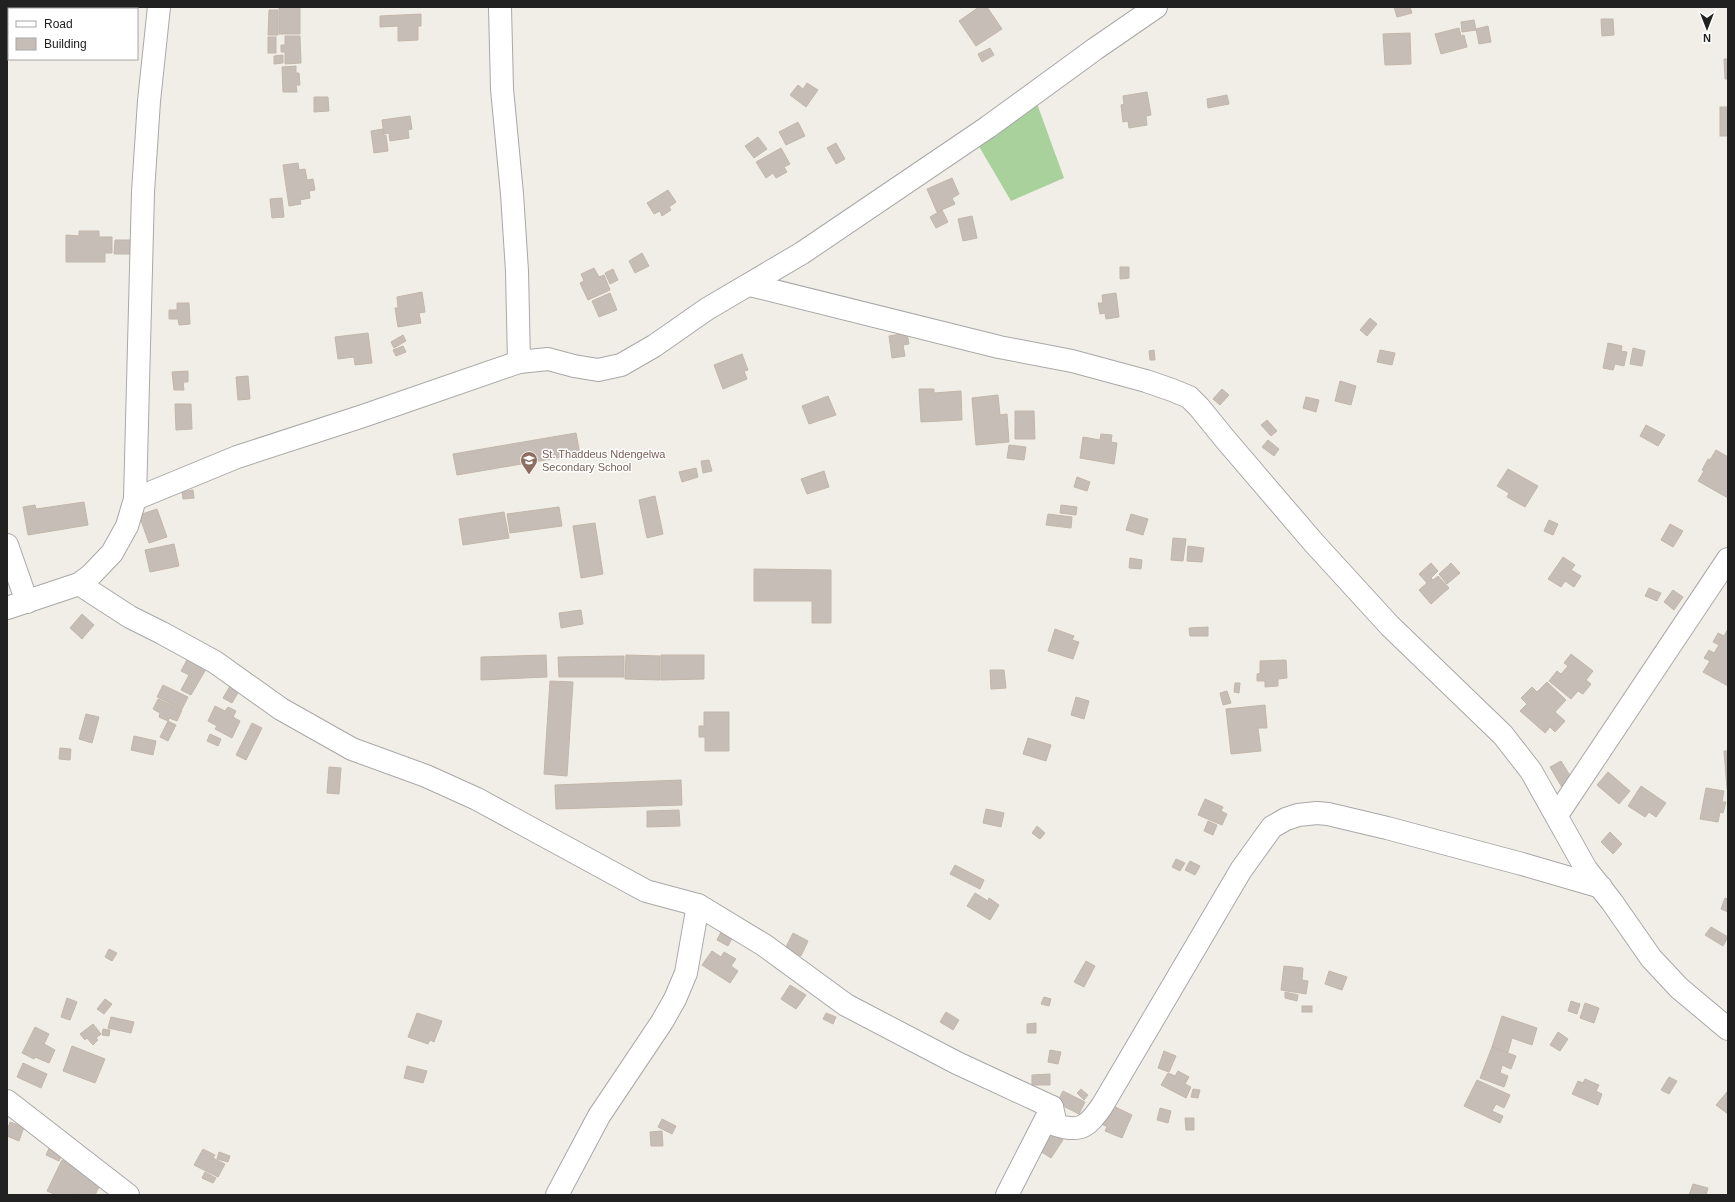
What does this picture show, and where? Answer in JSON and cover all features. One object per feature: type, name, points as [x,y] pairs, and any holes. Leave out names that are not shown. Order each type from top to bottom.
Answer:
[{"type":"street","points":[[7,545],[17,605],[79,584],[91,575],[112,553],[127,526],[136,499],[143,192],[149,101],[159,7]]},
{"type":"street","points":[[500,7],[502,89],[513,202],[517,271],[519,362]]},
{"type":"street","points":[[136,499],[237,457],[363,416],[519,362],[548,359],[574,366],[598,370],[621,365],[654,346],[707,309],[802,253],[988,127],[1101,44],[1156,7]]},
{"type":"street","points":[[750,285],[999,347],[1072,361],[1146,381],[1189,398],[1199,407],[1224,439],[1314,543],[1390,626],[1503,735],[1531,771],[1586,869],[1601,887],[1651,958],[1679,988],[1728,1029]]},
{"type":"street","points":[[1557,815],[1728,558]]},
{"type":"street","points":[[79,584],[130,617],[215,662],[281,709],[352,749],[426,776],[477,799],[646,891],[698,905],[764,945],[846,1005],[957,1063],[1052,1107]]},
{"type":"street","points":[[1052,1107],[1056,1124],[1068,1129],[1082,1127],[1094,1117],[1241,870],[1272,827],[1286,819],[1298,815],[1328,814],[1522,864],[1601,887]]},
{"type":"street","points":[[558,1195],[599,1116],[662,1022],[675,999],[686,973],[698,905]]},
{"type":"street","points":[[7,1101],[128,1195]]},
{"type":"street","points":[[1007,1195],[1052,1107]]},
{"type":"green space","points":[[1036,101],[1064,178],[1011,201],[977,143]]},
{"type":"building","points":[[57,7],[79,7],[79,8]]},
{"type":"building","points":[[279,7],[300,7],[300,34],[279,34]]},
{"type":"building","points":[[979,7],[987,7],[1002,29],[976,46],[959,21]]},
{"type":"building","points":[[1394,7],[1410,7],[1412,13],[1397,17]]},
{"type":"building","points":[[269,10],[278,10],[278,35],[268,35]]},
{"type":"building","points":[[421,14],[421,26],[418,26],[418,40],[398,41],[398,26],[380,27],[380,16]]},
{"type":"building","points":[[1601,19],[1613,19],[1614,35],[1602,36]]},
{"type":"building","points":[[1474,20],[1476,30],[1462,32],[1461,22]]},
{"type":"building","points":[[1488,26],[1491,42],[1479,44],[1476,29]]},
{"type":"building","points":[[1459,28],[1461,36],[1464,35],[1467,47],[1441,54],[1435,34]]},
{"type":"building","points":[[1410,33],[1411,64],[1385,65],[1383,34]]},
{"type":"building","points":[[285,36],[300,36],[301,63],[285,64],[285,52],[281,52],[281,45],[285,45]]},
{"type":"building","points":[[268,37],[276,37],[276,53],[268,53]]},
{"type":"building","points":[[990,48],[994,55],[982,62],[978,54]]},
{"type":"building","points":[[283,55],[283,63],[274,64],[274,56]]},
{"type":"building","points":[[1724,59],[1728,59],[1728,79],[1725,79]]},
{"type":"building","points":[[296,66],[296,73],[299,73],[300,85],[296,85],[297,92],[283,92],[282,67]]},
{"type":"building","points":[[807,83],[818,90],[806,107],[790,95],[798,85],[803,89]]},
{"type":"building","points":[[1147,92],[1151,115],[1146,116],[1147,125],[1129,128],[1128,121],[1123,122],[1121,105],[1124,104],[1123,96]]},
{"type":"building","points":[[1227,95],[1229,104],[1208,108],[1207,99]]},
{"type":"building","points":[[314,97],[328,97],[329,111],[314,112]]},
{"type":"building","points":[[1720,107],[1728,107],[1728,136],[1720,136]]},
{"type":"building","points":[[410,116],[412,129],[408,130],[409,138],[390,141],[389,133],[384,134],[382,120]]},
{"type":"building","points":[[798,122],[805,136],[786,145],[779,132]]},
{"type":"building","points":[[383,129],[384,136],[386,135],[388,151],[374,153],[371,131]]},
{"type":"building","points":[[758,137],[767,149],[754,158],[745,146]]},
{"type":"building","points":[[836,143],[845,159],[836,164],[827,148]]},
{"type":"building","points":[[781,148],[790,164],[784,167],[787,172],[776,178],[773,173],[766,178],[756,162]]},
{"type":"building","points":[[298,163],[299,170],[305,169],[307,180],[313,179],[315,190],[309,191],[310,198],[300,200],[301,204],[289,206],[283,165]]},
{"type":"building","points":[[952,178],[959,194],[952,198],[955,204],[937,212],[927,189]]},
{"type":"building","points":[[668,190],[676,202],[669,207],[671,210],[662,216],[660,211],[654,214],[647,203]]},
{"type":"building","points":[[282,198],[284,217],[272,218],[270,199]]},
{"type":"building","points":[[942,210],[948,222],[936,228],[930,217]]},
{"type":"building","points":[[972,216],[977,238],[963,241],[958,219]]},
{"type":"building","points":[[79,231],[99,231],[99,237],[112,237],[112,253],[105,253],[105,262],[66,262],[66,235],[79,236]]},
{"type":"building","points":[[115,240],[132,240],[132,254],[114,254]]},
{"type":"building","points":[[642,253],[649,266],[635,273],[629,261]]},
{"type":"building","points":[[1120,267],[1129,267],[1129,278],[1120,279]]},
{"type":"building","points":[[594,268],[599,277],[604,275],[610,290],[588,300],[580,283],[584,281],[581,274]]},
{"type":"building","points":[[613,269],[618,280],[610,284],[605,273]]},
{"type":"building","points":[[422,292],[425,312],[419,313],[421,323],[398,327],[395,308],[398,308],[397,297]]},
{"type":"building","points":[[610,293],[617,310],[599,317],[592,301]]},
{"type":"building","points":[[1116,293],[1119,317],[1106,319],[1105,313],[1100,314],[1098,303],[1103,303],[1102,295]]},
{"type":"building","points":[[177,303],[189,303],[190,324],[179,325],[178,319],[169,319],[169,310],[177,310]]},
{"type":"building","points":[[1370,318],[1377,324],[1367,336],[1360,330]]},
{"type":"building","points":[[368,333],[372,363],[355,365],[354,357],[338,359],[335,337]]},
{"type":"building","points":[[907,333],[909,344],[903,345],[905,356],[892,358],[889,336]]},
{"type":"building","points":[[403,335],[406,341],[394,348],[391,342]]},
{"type":"building","points":[[1608,343],[1622,346],[1621,351],[1627,352],[1624,366],[1615,364],[1613,370],[1603,368]]},
{"type":"building","points":[[403,346],[406,352],[396,356],[393,350]]},
{"type":"building","points":[[1633,348],[1645,351],[1642,366],[1630,364]]},
{"type":"building","points":[[1154,350],[1155,360],[1150,360],[1149,351]]},
{"type":"building","points":[[1380,350],[1395,353],[1392,365],[1377,362]]},
{"type":"building","points":[[742,354],[748,370],[744,371],[747,379],[723,389],[714,365]]},
{"type":"building","points":[[188,371],[188,382],[183,382],[184,390],[174,390],[172,372]]},
{"type":"building","points":[[248,376],[250,399],[238,400],[236,377]]},
{"type":"building","points":[[1340,381],[1356,386],[1351,405],[1335,401]]},
{"type":"building","points":[[919,389],[934,389],[934,393],[961,391],[962,420],[921,422]]},
{"type":"building","points":[[1222,389],[1229,395],[1220,405],[1213,399]]},
{"type":"building","points":[[998,395],[1000,415],[1007,414],[1009,442],[976,445],[972,398]]},
{"type":"building","points":[[828,396],[836,415],[809,424],[802,406]]},
{"type":"building","points":[[1306,397],[1319,400],[1316,412],[1303,408]]},
{"type":"building","points":[[175,404],[191,404],[192,429],[176,430]]},
{"type":"building","points":[[1015,411],[1034,411],[1035,439],[1015,439]]},
{"type":"building","points":[[1267,420],[1277,431],[1271,436],[1261,425]]},
{"type":"building","points":[[1646,425],[1665,435],[1658,446],[1640,436]]},
{"type":"building","points":[[576,433],[580,454],[457,475],[453,454]]},
{"type":"building","points":[[1101,434],[1112,435],[1111,442],[1117,443],[1114,464],[1080,458],[1083,437],[1100,440]]},
{"type":"building","points":[[1268,440],[1279,449],[1274,456],[1262,447]]},
{"type":"building","points":[[1009,445],[1026,447],[1024,460],[1007,458]]},
{"type":"building","points":[[1716,450],[1728,457],[1728,498],[1698,481],[1704,471],[1702,470],[1708,459],[1710,460]]},
{"type":"building","points":[[709,460],[712,471],[703,473],[701,461]]},
{"type":"building","points":[[696,468],[698,477],[682,482],[679,472]]},
{"type":"building","points":[[1508,469],[1538,486],[1525,507],[1507,497],[1509,493],[1497,486]]},
{"type":"building","points":[[824,471],[829,487],[807,494],[801,479]]},
{"type":"building","points":[[1077,477],[1090,482],[1087,491],[1074,487]]},
{"type":"building","points":[[193,490],[194,498],[183,499],[182,492]]},
{"type":"building","points":[[655,496],[663,534],[647,538],[639,500]]},
{"type":"building","points":[[84,502],[88,525],[28,535],[23,507],[35,505],[36,509]]},
{"type":"building","points":[[1061,505],[1077,507],[1076,515],[1060,513]]},
{"type":"building","points":[[559,507],[562,526],[510,533],[507,514]]},
{"type":"building","points":[[157,509],[167,537],[149,543],[139,515]]},
{"type":"building","points":[[504,512],[509,538],[463,545],[459,519]]},
{"type":"building","points":[[1048,514],[1072,517],[1071,528],[1046,525]]},
{"type":"building","points":[[1131,514],[1148,519],[1143,535],[1126,530]]},
{"type":"building","points":[[1549,520],[1558,524],[1553,535],[1544,531]]},
{"type":"building","points":[[595,523],[603,574],[581,578],[573,526]]},
{"type":"building","points":[[1670,524],[1683,531],[1673,547],[1661,540]]},
{"type":"building","points":[[1173,538],[1186,539],[1183,561],[1171,560]]},
{"type":"building","points":[[174,544],[179,566],[150,572],[145,550]]},
{"type":"building","points":[[1188,546],[1204,548],[1202,562],[1187,561]]},
{"type":"building","points":[[1563,557],[1575,565],[1571,570],[1581,576],[1574,587],[1565,581],[1561,587],[1548,579]]},
{"type":"building","points":[[1130,558],[1142,560],[1141,569],[1129,568]]},
{"type":"building","points":[[1431,563],[1438,571],[1431,578],[1433,580],[1438,576],[1449,588],[1431,604],[1419,590],[1427,583],[1419,574]]},
{"type":"building","points":[[1451,563],[1460,573],[1447,584],[1439,574]]},
{"type":"building","points":[[754,569],[831,570],[831,623],[812,623],[812,601],[754,601]]},
{"type":"building","points":[[1649,588],[1661,593],[1657,601],[1645,596]]},
{"type":"building","points":[[1673,590],[1683,597],[1674,610],[1664,602]]},
{"type":"building","points":[[581,610],[583,624],[561,628],[559,613]]},
{"type":"building","points":[[82,614],[94,625],[82,639],[70,628]]},
{"type":"building","points":[[1208,627],[1208,636],[1190,636],[1189,628]]},
{"type":"building","points":[[1055,629],[1074,636],[1072,640],[1079,642],[1073,659],[1048,651]]},
{"type":"building","points":[[1728,629],[1728,686],[1703,672],[1710,661],[1704,658],[1709,650],[1714,653],[1719,645],[1713,642],[1718,633],[1724,636]]},
{"type":"building","points":[[1571,654],[1593,671],[1586,680],[1591,684],[1583,694],[1578,691],[1571,699],[1549,681],[1557,671],[1561,674],[1568,666],[1564,663]]},
{"type":"building","points":[[546,655],[547,677],[481,680],[481,657]]},
{"type":"building","points":[[626,655],[660,656],[660,680],[625,679]]},
{"type":"building","points":[[661,655],[704,655],[704,679],[661,680]]},
{"type":"building","points":[[624,656],[624,677],[559,677],[558,657]]},
{"type":"building","points":[[188,658],[206,669],[191,695],[181,690],[189,675],[181,671]]},
{"type":"building","points":[[1286,660],[1287,678],[1278,679],[1278,686],[1265,687],[1265,681],[1257,681],[1257,674],[1260,673],[1260,661]]},
{"type":"building","points":[[990,670],[1004,670],[1006,688],[991,689]]},
{"type":"building","points":[[550,681],[573,682],[567,776],[544,774]]},
{"type":"building","points":[[1547,682],[1566,700],[1555,712],[1565,721],[1555,732],[1550,727],[1545,733],[1520,711],[1527,704],[1521,698],[1532,687],[1537,692]]},
{"type":"building","points":[[1235,683],[1240,683],[1239,693],[1234,692]]},
{"type":"building","points":[[163,685],[188,697],[182,709],[157,697]]},
{"type":"building","points":[[230,686],[239,691],[232,703],[223,698]]},
{"type":"building","points":[[1227,691],[1231,703],[1223,705],[1220,693]]},
{"type":"building","points":[[1076,697],[1089,701],[1084,719],[1071,715]]},
{"type":"building","points":[[158,699],[182,710],[177,721],[169,718],[168,721],[159,717],[160,713],[153,709]]},
{"type":"building","points":[[1265,705],[1267,728],[1258,728],[1261,751],[1231,754],[1226,709]]},
{"type":"building","points":[[215,706],[225,711],[228,707],[236,711],[233,717],[240,721],[232,738],[215,729],[217,726],[208,721]]},
{"type":"building","points":[[704,712],[729,712],[729,751],[705,751],[705,737],[699,737],[699,726],[704,726]]},
{"type":"building","points":[[86,714],[99,717],[92,743],[79,739]]},
{"type":"building","points":[[168,721],[176,725],[168,741],[160,737]]},
{"type":"building","points":[[252,723],[262,728],[246,760],[236,755]]},
{"type":"building","points":[[210,734],[221,739],[218,746],[207,741]]},
{"type":"building","points":[[134,736],[156,741],[153,755],[131,750]]},
{"type":"building","points":[[1028,738],[1051,745],[1046,761],[1023,754]]},
{"type":"building","points":[[60,748],[71,749],[70,760],[59,759]]},
{"type":"building","points":[[1724,751],[1728,751],[1728,789],[1727,789]]},
{"type":"building","points":[[1561,761],[1574,782],[1563,789],[1550,767]]},
{"type":"building","points":[[329,767],[341,768],[339,794],[327,793]]},
{"type":"building","points":[[1608,772],[1630,791],[1619,804],[1597,785]]},
{"type":"building","points":[[681,780],[682,805],[556,809],[555,785]]},
{"type":"building","points":[[1641,786],[1666,803],[1656,817],[1649,812],[1645,817],[1628,806]]},
{"type":"building","points":[[1706,788],[1724,791],[1722,802],[1726,802],[1723,813],[1720,812],[1718,822],[1700,819]]},
{"type":"building","points":[[1205,799],[1223,807],[1221,811],[1227,814],[1222,825],[1198,815]]},
{"type":"building","points":[[986,809],[1004,813],[1001,827],[983,823]]},
{"type":"building","points":[[679,810],[680,826],[647,827],[647,811]]},
{"type":"building","points":[[1208,821],[1217,825],[1213,835],[1204,831]]},
{"type":"building","points":[[1037,826],[1045,833],[1040,839],[1032,833]]},
{"type":"building","points":[[1610,832],[1622,844],[1613,854],[1601,842]]},
{"type":"building","points":[[1176,859],[1185,863],[1180,871],[1172,867]]},
{"type":"building","points":[[1190,861],[1200,866],[1195,875],[1185,870]]},
{"type":"building","points":[[955,865],[984,880],[980,889],[950,874]]},
{"type":"building","points":[[975,893],[988,901],[989,898],[999,905],[990,920],[967,906]]},
{"type":"building","points":[[1725,898],[1728,899],[1728,912],[1721,909]]},
{"type":"building","points":[[1711,927],[1728,937],[1723,946],[1705,935]]},
{"type":"building","points":[[721,932],[732,938],[728,946],[717,940]]},
{"type":"building","points":[[793,933],[808,941],[801,956],[785,949]]},
{"type":"building","points":[[109,949],[117,953],[112,961],[105,957]]},
{"type":"building","points":[[712,951],[721,957],[724,952],[736,959],[731,966],[738,971],[730,983],[702,965]]},
{"type":"building","points":[[1086,961],[1095,966],[1084,987],[1074,982]]},
{"type":"building","points":[[1284,966],[1303,968],[1302,980],[1308,981],[1306,994],[1281,990]]},
{"type":"building","points":[[1329,971],[1347,977],[1342,990],[1325,984]]},
{"type":"building","points":[[790,985],[806,995],[796,1009],[781,999]]},
{"type":"building","points":[[1285,992],[1298,995],[1297,1001],[1285,998]]},
{"type":"building","points":[[1044,997],[1051,999],[1049,1006],[1041,1004]]},
{"type":"building","points":[[67,998],[77,1002],[70,1020],[61,1017]]},
{"type":"building","points":[[105,999],[112,1004],[104,1014],[97,1009]]},
{"type":"building","points":[[1571,1001],[1580,1004],[1577,1014],[1568,1011]]},
{"type":"building","points":[[1585,1003],[1599,1008],[1594,1023],[1580,1018]]},
{"type":"building","points":[[1302,1006],[1312,1006],[1312,1012],[1302,1012]]},
{"type":"building","points":[[946,1012],[959,1020],[953,1030],[940,1022]]},
{"type":"building","points":[[417,1013],[442,1021],[434,1042],[430,1040],[428,1044],[408,1037]]},
{"type":"building","points":[[826,1013],[836,1017],[833,1024],[823,1019]]},
{"type":"building","points":[[1502,1016],[1537,1028],[1532,1045],[1512,1038],[1508,1052],[1492,1047]]},
{"type":"building","points":[[111,1017],[134,1022],[131,1033],[108,1028]]},
{"type":"building","points":[[1036,1023],[1036,1033],[1027,1033],[1027,1024]]},
{"type":"building","points":[[93,1024],[101,1034],[96,1038],[98,1040],[93,1045],[87,1038],[85,1040],[80,1034]]},
{"type":"building","points":[[35,1027],[49,1034],[44,1044],[55,1050],[49,1063],[35,1057],[34,1059],[22,1053]]},
{"type":"building","points":[[103,1029],[110,1030],[109,1036],[102,1035]]},
{"type":"building","points":[[1558,1032],[1568,1039],[1560,1051],[1550,1045]]},
{"type":"building","points":[[72,1046],[105,1059],[95,1083],[63,1071]]},
{"type":"building","points":[[1492,1047],[1516,1056],[1511,1069],[1502,1065],[1500,1073],[1508,1076],[1504,1087],[1480,1078]]},
{"type":"building","points":[[1050,1050],[1061,1052],[1058,1064],[1048,1062]]},
{"type":"building","points":[[1164,1051],[1176,1056],[1169,1072],[1158,1068]]},
{"type":"building","points":[[23,1063],[47,1074],[41,1088],[17,1077]]},
{"type":"building","points":[[407,1066],[427,1071],[423,1083],[404,1078]]},
{"type":"building","points":[[1178,1071],[1189,1077],[1185,1084],[1191,1087],[1186,1098],[1161,1085],[1168,1073],[1175,1076]]},
{"type":"building","points":[[1050,1074],[1050,1085],[1032,1085],[1032,1075]]},
{"type":"building","points":[[1669,1077],[1677,1081],[1669,1094],[1661,1090]]},
{"type":"building","points":[[1585,1079],[1599,1085],[1596,1091],[1602,1094],[1598,1105],[1572,1094],[1578,1081],[1583,1083]]},
{"type":"building","points":[[1477,1080],[1510,1095],[1504,1108],[1496,1104],[1492,1111],[1503,1116],[1500,1123],[1464,1106]]},
{"type":"building","points":[[1081,1089],[1088,1095],[1084,1100],[1077,1093]]},
{"type":"building","points":[[1193,1089],[1200,1090],[1198,1098],[1191,1097]]},
{"type":"building","points":[[1063,1091],[1085,1102],[1079,1114],[1057,1103]]},
{"type":"building","points":[[1727,1092],[1728,1093],[1728,1114],[1716,1105]]},
{"type":"building","points":[[1109,1104],[1132,1115],[1122,1138],[1105,1131],[1107,1127],[1100,1123]]},
{"type":"building","points":[[1160,1108],[1171,1111],[1168,1123],[1157,1120]]},
{"type":"building","points":[[1185,1118],[1194,1118],[1194,1130],[1186,1130]]},
{"type":"building","points":[[662,1119],[676,1126],[672,1134],[658,1127]]},
{"type":"building","points":[[10,1122],[24,1127],[19,1141],[7,1136]]},
{"type":"building","points":[[662,1131],[663,1146],[651,1146],[650,1132]]},
{"type":"building","points":[[1052,1133],[1063,1140],[1051,1158],[1040,1151]]},
{"type":"building","points":[[51,1144],[64,1151],[59,1161],[46,1155]]},
{"type":"building","points":[[203,1149],[215,1155],[213,1158],[225,1164],[218,1177],[194,1165]]},
{"type":"building","points":[[219,1152],[230,1156],[228,1162],[217,1159]]},
{"type":"building","points":[[62,1160],[103,1179],[95,1195],[80,1195],[75,1193],[74,1195],[56,1195],[47,1191]]},
{"type":"building","points":[[205,1172],[216,1178],[213,1183],[202,1178]]},
{"type":"building","points":[[1693,1184],[1708,1188],[1706,1195],[1689,1195]]},
{"type":"place","name":"St. Thaddeus Ndengelwa Secondary School","points":[[529,475]]}]
